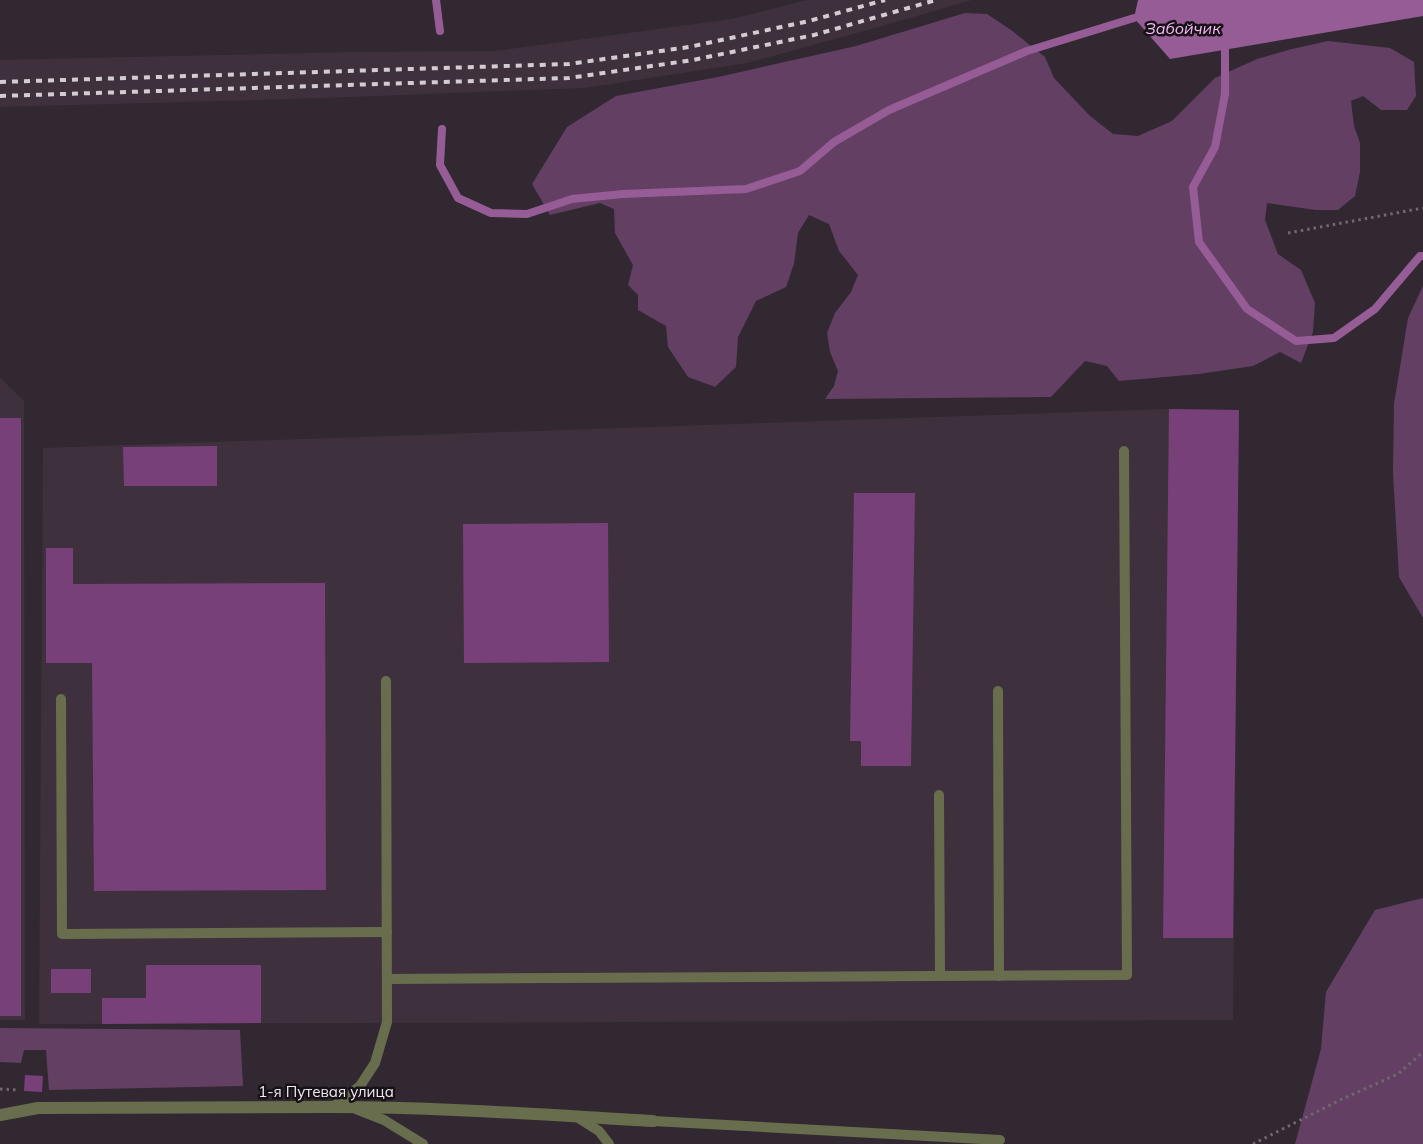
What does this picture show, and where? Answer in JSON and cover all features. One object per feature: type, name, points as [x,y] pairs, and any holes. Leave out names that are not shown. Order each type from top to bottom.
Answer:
[{"type":"street","name":"1-я Путевая улица","points":[[0,1115],[38,1108],[333,1107],[487,1111],[653,1121]]},
{"type":"lane","points":[[387,980],[1126,975],[1124,451]]},
{"type":"lane","points":[[333,1107],[360,1086],[375,1063],[387,1022],[386,681]]},
{"type":"lane","points":[[998,691],[999,976]]},
{"type":"lane","points":[[61,699],[62,934],[387,932]]},
{"type":"lane","points":[[939,796],[940,976]]},
{"type":"lane","points":[[352,1108],[384,1120],[423,1144]]},
{"type":"lane","points":[[577,1117],[599,1131],[610,1144]]},
{"type":"lane","points":[[653,1121],[1000,1140]]},
{"type":"path","points":[[1288,233],[1423,208]]},
{"type":"path","points":[[1253,1144],[1340,1100],[1398,1074],[1423,1052]]},
{"type":"path","points":[[0,1089],[19,1090]]},
{"type":"shaded area","points":[[807,0],[972,0],[747,63],[585,88],[324,98],[0,107],[0,60],[354,52],[495,51],[732,19]]},
{"type":"shaded area","points":[[965,13],[987,14],[1045,57],[1054,78],[1090,116],[1113,134],[1138,136],[1172,121],[1215,78],[1257,59],[1292,49],[1328,41],[1390,48],[1414,62],[1416,96],[1407,110],[1381,110],[1363,96],[1351,101],[1354,126],[1360,143],[1360,172],[1355,196],[1338,210],[1316,210],[1267,203],[1265,220],[1278,254],[1301,270],[1315,303],[1313,332],[1301,363],[1280,352],[1253,366],[1199,374],[1119,381],[1107,366],[1085,361],[1051,397],[825,399],[834,386],[838,371],[830,352],[827,333],[835,313],[851,292],[858,275],[839,251],[829,224],[809,215],[798,233],[794,264],[786,287],[756,301],[738,337],[736,367],[715,387],[688,377],[668,347],[666,326],[638,310],[638,295],[628,285],[633,265],[615,233],[614,209],[600,203],[550,215],[532,184],[567,127],[616,96],[718,77],[856,46]]},
{"type":"shaded area","points":[[1423,286],[1423,618],[1399,577],[1393,473],[1394,404],[1408,318]]},
{"type":"shaded area","points":[[0,378],[24,401],[25,1020],[0,1020]]},
{"type":"shaded area","points":[[1169,409],[1239,410],[1233,1020],[39,1024],[43,448]]},
{"type":"shaded area","points":[[1423,898],[1423,1144],[1295,1144],[1321,1049],[1326,992],[1375,910]]},
{"type":"shaded area","points":[[0,1028],[240,1030],[243,1086],[49,1090],[46,1050],[24,1050],[21,1063],[0,1062]]},
{"type":"water","name":"Забойчик","points":[[1138,0],[1423,0],[1423,16],[1170,59],[1134,18]]},
{"type":"building","points":[[1169,409],[1239,410],[1233,938],[1163,938]]},
{"type":"building","points":[[0,418],[21,418],[21,1016],[0,1016]]},
{"type":"building","points":[[217,446],[217,486],[124,486],[123,447]]},
{"type":"building","points":[[854,493],[915,493],[911,766],[861,766],[861,741],[850,741]]},
{"type":"building","points":[[608,523],[609,662],[464,663],[463,524]]},
{"type":"building","points":[[46,548],[73,548],[73,584],[325,583],[326,890],[94,891],[92,663],[46,663]]},
{"type":"building","points":[[146,965],[261,965],[261,1023],[102,1024],[102,998],[146,998]]},
{"type":"building","points":[[51,969],[91,969],[91,993],[51,993]]},
{"type":"building","points":[[25,1075],[43,1076],[42,1092],[24,1091]]},
{"type":"waterway","points":[[436,0],[440,31]]},
{"type":"waterway","points":[[442,129],[440,165],[458,198],[491,213],[527,214],[572,199],[623,194],[746,189],[800,171],[834,142],[889,110],[1027,51],[1134,18]]},
{"type":"waterway","points":[[1225,50],[1225,94],[1215,147],[1193,187],[1199,242],[1247,309],[1296,341],[1334,338],[1375,309],[1420,256],[1423,256]]},
{"type":"railway","points":[[0,82],[569,64],[689,47],[809,21],[885,0]]},
{"type":"railway","points":[[0,96],[569,78],[693,60],[814,35],[936,0]]}]
